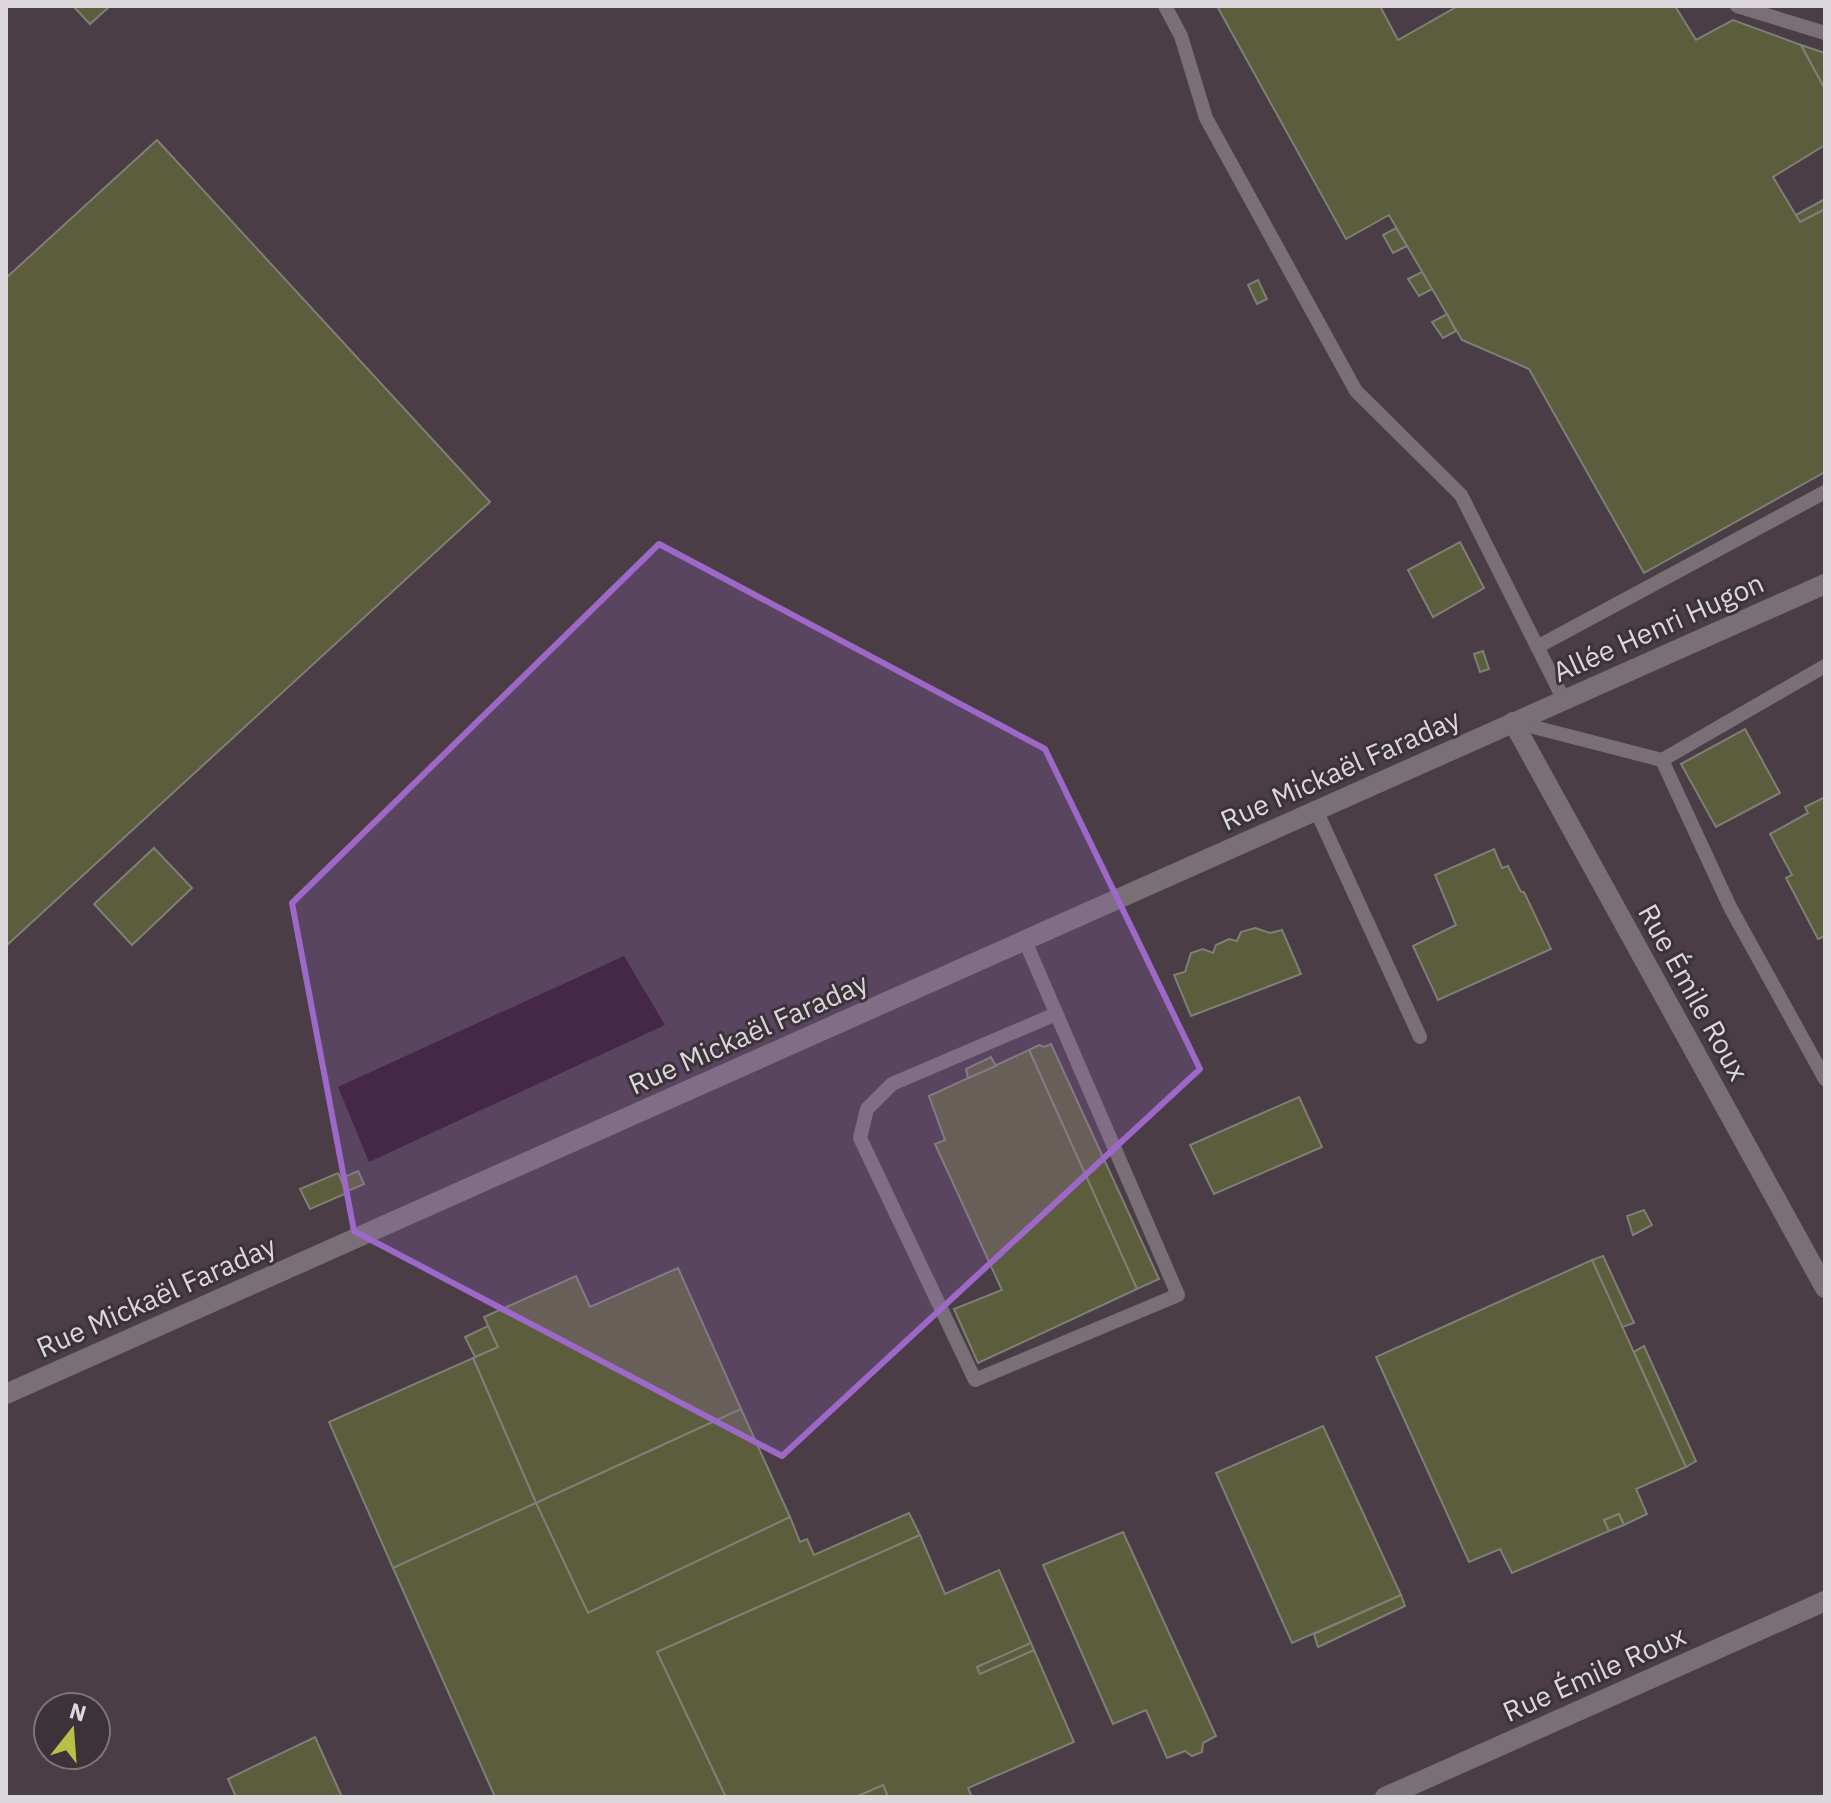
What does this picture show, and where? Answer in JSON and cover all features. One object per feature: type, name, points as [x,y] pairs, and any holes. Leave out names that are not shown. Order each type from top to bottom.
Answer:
[{"type":"street","name":"Allée Henri Hugon","points":[[1513,722],[1825,584]]},
{"type":"street","name":"Rue Mickaël Faraday","points":[[6,1394],[1513,722]]},
{"type":"street","name":"Rue Émile Roux","points":[[1513,722],[1825,1288]]},
{"type":"street","name":"Rue Émile Roux","points":[[1385,1797],[1825,1601]]},
{"type":"lane","points":[[1165,6],[1181,36],[1206,118],[1356,391],[1461,495],[1564,700]]},
{"type":"lane","points":[[1737,6],[1825,33]]},
{"type":"lane","points":[[1537,647],[1825,492]]},
{"type":"lane","points":[[1513,722],[1662,760],[1825,666]]},
{"type":"lane","points":[[1662,760],[1730,907],[1825,1079]]},
{"type":"lane","points":[[1316,810],[1420,1037]]},
{"type":"lane","points":[[1025,941],[1178,1295],[975,1380],[860,1138],[867,1109],[892,1084],[1056,1014]]},
{"type":"highlighted area","points":[[659,544],[1045,749],[1200,1069],[782,1456],[354,1231],[292,903]]},
{"type":"shaded area","points":[[6,6],[1825,6],[1825,1797],[6,1797]]},
{"type":"shaded area","points":[[624,956],[665,1025],[369,1162],[338,1087]]},
{"type":"building","points":[[73,6],[110,6],[90,24]]},
{"type":"building","points":[[1217,6],[1380,6],[1398,40],[1458,6],[1675,6],[1696,40],[1733,20],[1801,45],[1825,89],[1825,145],[1773,177],[1800,222],[1825,209],[1825,472],[1644,573],[1529,369],[1462,340],[1389,215],[1346,239]]},
{"type":"building","points":[[1801,45],[1825,53],[1825,89]]},
{"type":"building","points":[[157,140],[490,502],[6,946],[6,278]]},
{"type":"building","points":[[1825,199],[1825,209],[1800,222],[1796,215]]},
{"type":"building","points":[[1396,228],[1407,246],[1393,253],[1383,235]]},
{"type":"building","points":[[1422,272],[1432,289],[1419,296],[1408,279]]},
{"type":"building","points":[[1258,280],[1267,299],[1257,304],[1248,285]]},
{"type":"building","points":[[1447,314],[1456,331],[1443,338],[1432,322]]},
{"type":"building","points":[[1460,542],[1484,588],[1433,617],[1408,570]]},
{"type":"building","points":[[1483,651],[1489,669],[1480,672],[1474,654]]},
{"type":"building","points":[[1745,729],[1780,793],[1716,827],[1681,764]]},
{"type":"building","points":[[1825,797],[1825,936],[1818,939],[1786,878],[1792,875],[1770,834],[1808,813],[1805,807]]},
{"type":"building","points":[[154,848],[192,888],[132,945],[94,904]]},
{"type":"building","points":[[1494,849],[1502,868],[1508,866],[1521,892],[1524,892],[1551,949],[1438,1000],[1413,946],[1456,925],[1435,875]]},
{"type":"building","points":[[1255,928],[1270,933],[1282,930],[1301,974],[1191,1016],[1174,975],[1185,972],[1191,953],[1203,949],[1213,953],[1216,945],[1229,939],[1237,941],[1241,932]]},
{"type":"building","points":[[1051,1044],[1159,1279],[1137,1289],[1029,1050]]},
{"type":"building","points":[[1029,1050],[1137,1289],[978,1363],[954,1309],[1002,1290],[935,1144],[945,1140],[929,1096]]},
{"type":"building","points":[[991,1057],[996,1066],[968,1078],[966,1069]]},
{"type":"building","points":[[1299,1097],[1322,1147],[1214,1194],[1190,1145]]},
{"type":"building","points":[[358,1171],[364,1184],[348,1191],[342,1178]]},
{"type":"building","points":[[338,1173],[347,1193],[310,1209],[300,1189]]},
{"type":"building","points":[[1644,1210],[1652,1225],[1633,1235],[1627,1216]]},
{"type":"building","points":[[1603,1256],[1634,1323],[1622,1327],[1592,1260]]},
{"type":"building","points":[[1592,1260],[1686,1467],[1636,1489],[1647,1514],[1624,1525],[1619,1514],[1604,1520],[1609,1531],[1512,1573],[1500,1549],[1469,1562],[1376,1357]]},
{"type":"building","points":[[678,1268],[741,1409],[536,1503],[473,1358],[498,1347],[484,1317],[576,1276],[590,1307]]},
{"type":"building","points":[[488,1326],[498,1347],[475,1357],[465,1337]]},
{"type":"building","points":[[1644,1346],[1696,1461],[1686,1467],[1634,1352]]},
{"type":"building","points":[[473,1358],[536,1503],[393,1568],[329,1422]]},
{"type":"building","points":[[741,1409],[790,1517],[588,1613],[536,1503]]},
{"type":"building","points":[[1323,1426],[1401,1595],[1292,1643],[1216,1473]]},
{"type":"building","points":[[536,1503],[588,1613],[790,1517],[800,1542],[807,1539],[814,1555],[909,1513],[920,1535],[657,1652],[726,1797],[495,1797],[393,1568]]},
{"type":"building","points":[[1619,1514],[1624,1525],[1609,1531],[1604,1520]]},
{"type":"building","points":[[1123,1532],[1216,1736],[1203,1743],[1202,1752],[1192,1756],[1185,1751],[1167,1758],[1146,1710],[1113,1724],[1043,1565]]},
{"type":"building","points":[[920,1535],[945,1594],[999,1570],[1031,1643],[977,1667],[980,1674],[1034,1650],[1074,1742],[968,1788],[972,1797],[888,1797],[883,1785],[856,1797],[726,1797],[657,1652]]},
{"type":"building","points":[[1401,1595],[1405,1606],[1318,1647],[1314,1634]]},
{"type":"building","points":[[1031,1643],[1034,1650],[980,1674],[977,1667]]},
{"type":"building","points":[[315,1737],[342,1797],[236,1797],[228,1779]]},
{"type":"building","points":[[883,1785],[888,1797],[856,1797]]}]
